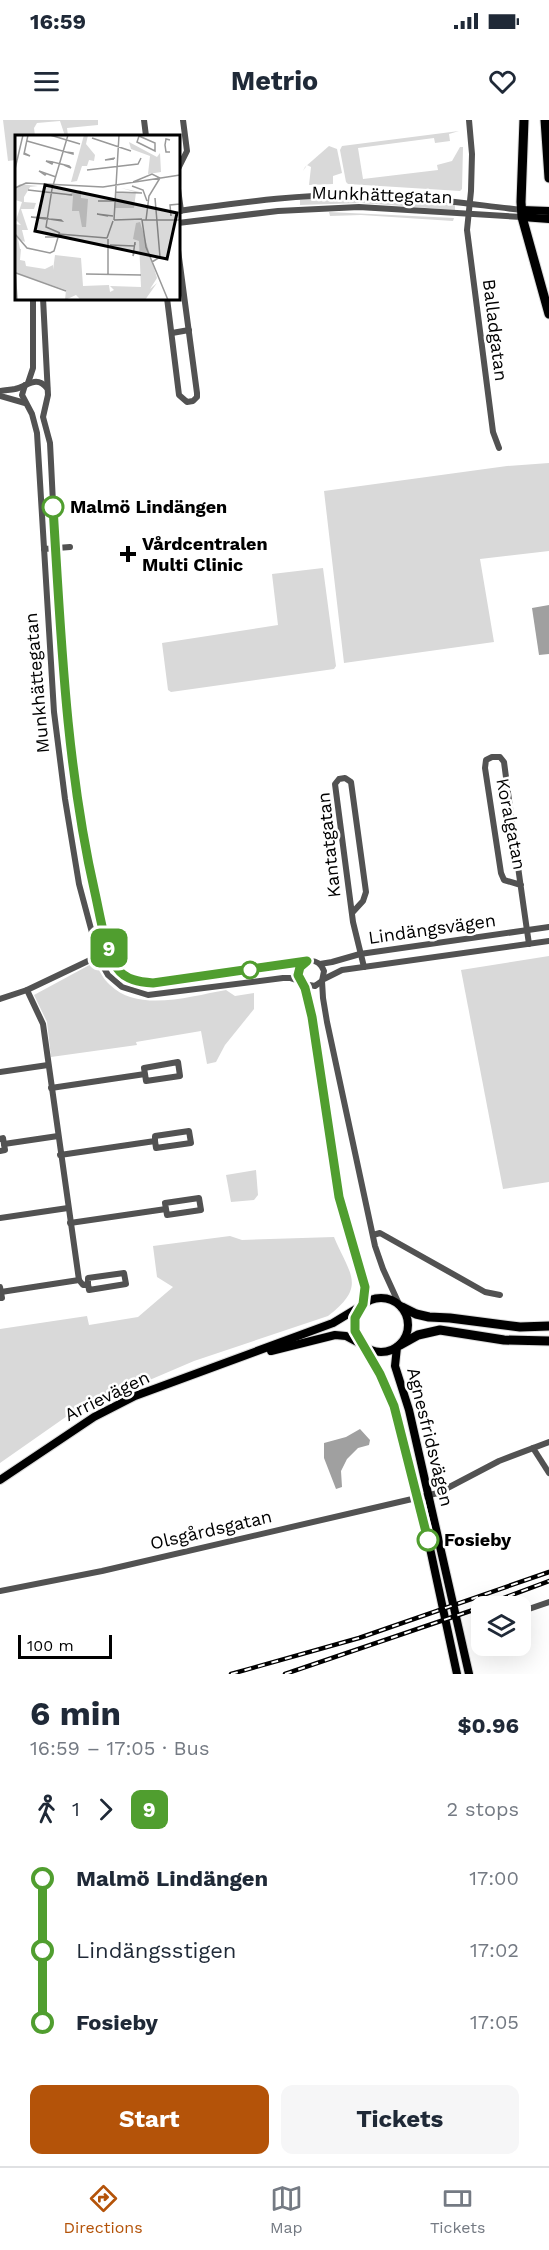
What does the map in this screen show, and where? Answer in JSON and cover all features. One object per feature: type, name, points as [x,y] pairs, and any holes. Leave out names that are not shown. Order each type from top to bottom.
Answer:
[{"type":"highway","points":[[524,120],[522,213],[549,314]]},
{"type":"highway","points":[[545,120],[549,178]]},
{"type":"highway","points":[[401,1305],[416,1314],[429,1317],[520,1327],[549,1326]]},
{"type":"highway","points":[[398,1346],[418,1335],[440,1330],[504,1340],[549,1341]]},
{"type":"main road","points":[[522,213],[542,216],[549,211]]},
{"type":"main road","points":[[381,1297],[401,1305],[408,1317],[409,1328],[398,1346],[380,1352],[362,1345],[355,1331],[354,1322],[362,1305],[381,1297]]},
{"type":"main road","name":"Arrievägen","points":[[0,1480],[94,1417],[135,1396],[338,1321],[362,1305]]},
{"type":"main road","name":"Arrievägen","points":[[239,1359],[335,1335],[346,1336],[362,1345]]},
{"type":"main road","name":"Agnesfridsvägen","points":[[362,1345],[394,1406],[419,1497],[457,1674]]},
{"type":"main road","name":"Agnesfridsvägen","points":[[398,1346],[395,1366],[409,1410],[469,1674]]},
{"type":"street","points":[[144,120],[146,135]]},
{"type":"street","points":[[182,158],[187,151],[183,120]]},
{"type":"street","name":"Balladgatan","points":[[469,120],[472,154],[467,230],[493,432],[498,448]]},
{"type":"street","name":"Munkhättegatan","points":[[180,211],[304,196],[358,195],[470,204],[522,213]]},
{"type":"street","name":"Munkhättegatan","points":[[180,223],[359,207],[469,214],[522,213]]},
{"type":"street","points":[[167,300],[179,395],[187,402],[193,401],[197,393],[180,260]]},
{"type":"street","name":"Munkhättegatan","points":[[33,300],[33,368],[22,395],[37,433],[53,704],[65,799],[80,884],[98,955]]},
{"type":"street","name":"Munkhättegatan","points":[[43,300],[48,388],[43,417],[50,443],[64,697],[76,797],[90,872],[110,951]]},
{"type":"street","points":[[172,333],[189,330]]},
{"type":"street","points":[[0,391],[38,381],[48,388]]},
{"type":"street","points":[[0,396],[39,406],[46,402]]},
{"type":"street","points":[[44,549],[70,547]]},
{"type":"street","name":"Koralgatan","points":[[521,885],[504,880],[501,873],[485,768],[486,760],[492,757],[500,757],[504,762],[521,885],[529,944]]},
{"type":"street","name":"Kantatgatan","points":[[352,913],[363,901],[366,892],[351,782],[345,778],[339,779],[335,784],[352,913],[364,967]]},
{"type":"street","name":"Lindängsvägen","points":[[110,951],[122,973],[129,978],[153,983],[243,972],[307,961],[320,964],[332,963],[360,954],[549,927]]},
{"type":"street","name":"Lindängsvägen","points":[[98,955],[104,968],[122,987],[139,994],[156,994],[283,978],[290,978],[312,987],[338,971],[549,941]]},
{"type":"street","points":[[0,999],[27,990],[110,951]]},
{"type":"street","points":[[307,961],[299,969],[298,975],[307,994],[339,1197],[364,1282],[362,1305]]},
{"type":"street","points":[[320,964],[324,971],[325,1010],[373,1235],[382,1269],[401,1305]]},
{"type":"street","points":[[27,990],[43,1024],[79,1280],[83,1285],[88,1284]]},
{"type":"street","points":[[178,1062],[180,1076],[146,1081],[145,1074],[144,1068],[178,1062]]},
{"type":"street","points":[[0,1072],[48,1065]]},
{"type":"street","points":[[51,1088],[145,1074]]},
{"type":"street","points":[[189,1131],[191,1143],[156,1148],[155,1141],[154,1136],[189,1131]]},
{"type":"street","points":[[0,1151],[5,1150],[2,1142],[58,1136]]},
{"type":"street","points":[[60,1155],[155,1141]]},
{"type":"street","points":[[199,1198],[201,1210],[167,1215],[166,1209],[165,1203],[199,1198]]},
{"type":"street","points":[[0,1218],[68,1208]]},
{"type":"street","points":[[70,1224],[166,1209]]},
{"type":"street","points":[[373,1235],[380,1233],[485,1292],[500,1295]]},
{"type":"street","points":[[124,1273],[126,1284],[89,1290],[88,1284],[87,1278],[124,1273]]},
{"type":"street","points":[[1,1292],[79,1280]]},
{"type":"street","points":[[0,1287],[2,1298],[0,1298]]},
{"type":"street","name":"Olsgårdsgatan","points":[[0,1591],[102,1571],[438,1493],[485,1468],[549,1443]]},
{"type":"street","points":[[533,1448],[549,1473]]},
{"type":"street","points":[[531,1608],[549,1602]]},
{"type":"shaded area","points":[[3,120],[98,120],[98,125],[67,128],[68,135],[65,135],[60,121],[37,123],[34,128],[35,135],[15,135],[15,160],[8,161]]},
{"type":"shaded area","points":[[459,131],[449,134],[450,141],[435,143],[434,138],[358,148],[363,179],[438,170],[437,165],[452,161],[460,147],[463,147],[462,189],[460,191],[348,184],[346,182],[340,150],[342,146]]},
{"type":"shaded area","points":[[329,146],[337,149],[342,173],[333,176],[333,184],[309,185],[311,167],[307,165]]},
{"type":"shaded area","points":[[333,198],[455,205],[455,210],[361,203],[300,205],[300,200]]},
{"type":"shaded area","points":[[329,212],[454,218],[453,221],[361,215],[330,216]]},
{"type":"shaded area","points":[[549,463],[549,551],[480,559],[494,642],[344,663],[324,491],[507,466]]},
{"type":"shaded area","points":[[323,568],[336,666],[334,669],[171,692],[168,690],[162,643],[278,625],[272,574]]},
{"type":"shaded area","points":[[549,605],[549,654],[539,655],[532,608]]},
{"type":"shaded area","points":[[549,956],[549,1182],[503,1189],[461,970]]},
{"type":"shaded area","points":[[95,962],[110,985],[135,998],[166,1000],[226,990],[235,996],[254,993],[254,1009],[225,1045],[216,1062],[207,1064],[201,1031],[136,1042],[137,1045],[51,1057],[47,1022],[34,995]]},
{"type":"shaded area","points":[[256,1170],[258,1195],[254,1200],[231,1202],[226,1175]]},
{"type":"shaded area","points":[[230,1236],[242,1240],[334,1237],[352,1279],[348,1296],[328,1316],[194,1361],[70,1414],[0,1463],[0,1329],[87,1316],[89,1325],[138,1317],[173,1287],[157,1277],[153,1246]]},
{"type":"shaded area","points":[[360,1429],[370,1440],[369,1445],[358,1448],[347,1459],[341,1471],[342,1487],[336,1489],[324,1458],[324,1443],[346,1437]]},
{"type":"railway","points":[[231,1674],[359,1638],[549,1572]]},
{"type":"railway","points":[[509,1596],[549,1581]]},
{"type":"railway","points":[[285,1674],[471,1611]]},
{"type":"bus line","name":"9","points":[[53,507],[64,701],[76,797],[90,872],[113,961],[118,969],[129,978],[153,983],[273,968],[307,961],[300,967],[298,975],[305,988],[312,1017],[339,1197],[365,1287],[363,1304],[354,1322],[355,1331],[358,1340],[364,1346],[389,1391],[401,1426],[428,1540]]},
{"type":"place","name":"Malmö Lindängen","points":[[53,507]]},
{"type":"place","name":"Vårdcentralen Multi Clinic","points":[[128,554]]},
{"type":"place","name":"Fosieby","points":[[428,1540]]}]
